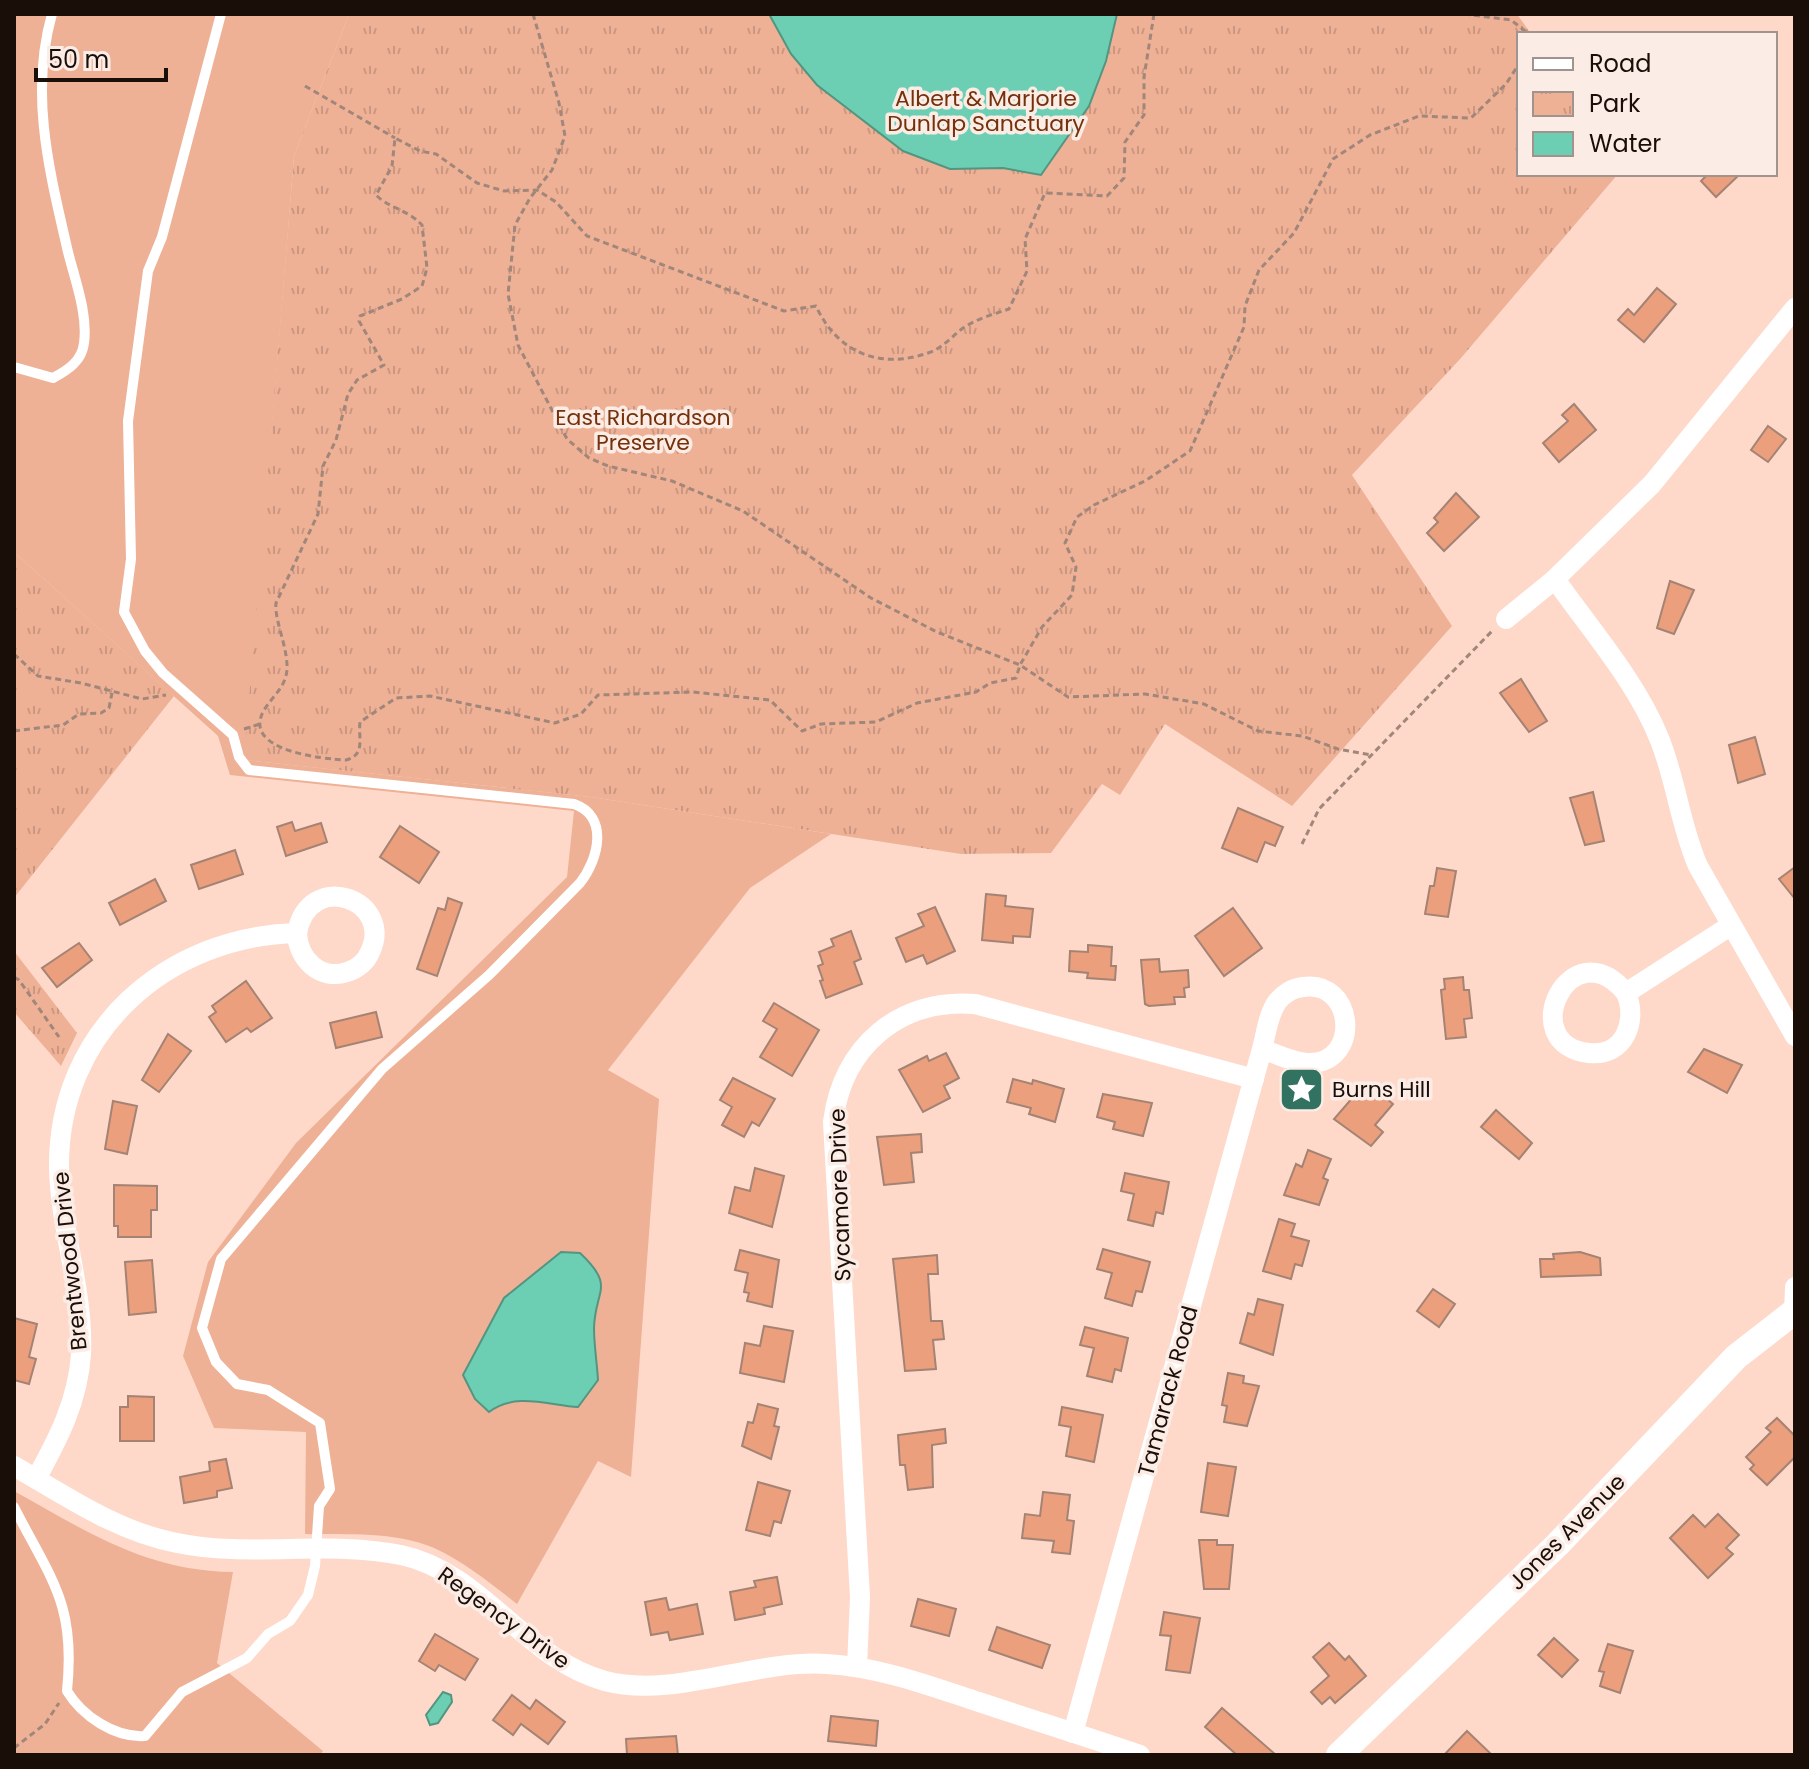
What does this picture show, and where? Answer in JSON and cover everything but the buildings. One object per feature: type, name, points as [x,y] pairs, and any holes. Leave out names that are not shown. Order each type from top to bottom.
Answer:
[{"type":"street","points":[[1506,619],[1555,579],[1652,484],[1795,308]]},
{"type":"street","points":[[1555,579],[1648,712],[1661,741],[1686,838],[1730,926],[1795,1036]]},
{"type":"street","points":[[1626,993],[1730,926]]},
{"type":"street","name":"Brentwood Drive","points":[[36,1479],[65,1425],[79,1371],[80,1329],[59,1164],[66,1113],[83,1066],[117,1013],[146,985],[177,962],[228,941],[297,933]]},
{"type":"street","points":[[1595,973],[1618,983],[1626,993],[1632,1020],[1628,1033],[1610,1049],[1593,1054],[1579,1052],[1558,1035],[1552,1010],[1555,998],[1571,979],[1595,973]]},
{"type":"street","name":"Tamarack Road","points":[[1073,1733],[1272,1012],[1287,993],[1302,987],[1318,987],[1332,994],[1342,1007],[1346,1030],[1341,1045],[1330,1057],[1307,1063],[1262,1049]]},
{"type":"street","name":"Sycamore Drive","points":[[857,1667],[860,1597],[833,1122],[840,1088],[855,1057],[892,1021],[924,1007],[958,1002],[990,1007],[1254,1079]]},
{"type":"street","name":"Jones Avenue","points":[[1339,1755],[1557,1545],[1736,1357],[1795,1304]]},
{"type":"street","name":"Regency Drive","points":[[14,1466],[119,1524],[178,1543],[377,1551],[427,1563],[470,1590],[563,1662],[589,1676],[618,1684],[661,1684],[797,1664],[857,1667],[917,1681],[1140,1755]]},
{"type":"lane","points":[[14,367],[53,378],[68,370],[80,357],[84,342],[80,300],[42,135],[47,34],[52,14]]},
{"type":"lane","points":[[14,1507],[61,1598],[71,1654],[67,1691],[93,1719],[135,1736],[145,1736],[182,1692],[247,1658],[268,1634],[290,1621],[308,1595],[319,1506],[330,1489],[320,1423],[268,1390],[237,1384],[216,1362],[202,1328],[221,1259],[382,1069],[489,975],[580,883],[594,856],[598,834],[595,818],[588,808],[574,804],[249,770],[239,757],[233,735],[181,689],[145,651],[124,612],[131,559],[128,421],[148,271],[162,237],[221,14]]},
{"type":"path","points":[[533,14],[559,103],[565,136],[552,170],[515,225],[508,294],[510,320],[530,372],[567,439],[589,458],[608,466],[672,481],[743,511],[788,540],[833,575],[886,606],[937,632],[1020,665],[1068,697],[1145,694],[1204,704],[1258,731],[1302,736],[1338,749],[1371,755]]},
{"type":"path","points":[[305,86],[420,151],[436,154],[460,174],[490,188],[537,190],[556,202],[587,236],[784,311],[816,306],[824,324],[849,350],[898,358],[927,353],[949,342],[964,327],[1009,309],[1027,271],[1025,239],[1045,193],[1107,196],[1124,178],[1125,142],[1144,115],[1144,77],[1154,14]]},
{"type":"path","points":[[1464,14],[1511,20],[1526,32]]},
{"type":"path","points":[[395,138],[392,166],[376,195],[390,206],[406,210],[422,225],[425,276],[416,292],[360,316],[359,321],[384,365],[357,380],[348,394],[336,440],[323,466],[318,514],[276,603],[274,614],[282,628],[287,669],[280,690],[263,712],[260,724],[263,733],[277,748],[346,760],[354,758],[360,750],[360,722],[396,698],[430,696],[555,723],[581,714],[598,695],[612,692],[637,696],[705,692],[760,699],[781,708],[802,731],[821,724],[876,722],[917,703],[976,692],[990,683],[1016,678],[1042,627],[1072,595],[1076,567],[1065,543],[1077,517],[1094,505],[1145,481],[1190,451],[1244,327],[1245,306],[1259,270],[1294,233],[1333,159],[1370,135],[1419,116],[1471,118],[1489,103],[1517,67]]},
{"type":"path","points":[[1302,844],[1319,809],[1506,619]]},
{"type":"path","points":[[14,654],[38,676],[81,683],[112,693],[151,701],[181,689]]},
{"type":"path","points":[[14,731],[63,725],[84,712],[101,713],[109,708],[112,693]]},
{"type":"path","points":[[14,977],[59,1037]]},
{"type":"path","points":[[14,1748],[45,1724],[67,1691]]},
{"type":"green space","points":[[14,14],[349,14],[294,156],[245,760],[591,797],[831,834],[750,888],[608,1070],[659,1099],[631,1477],[598,1461],[517,1604],[456,1560],[419,1543],[370,1535],[305,1534],[306,1432],[214,1428],[183,1356],[208,1262],[296,1143],[567,877],[574,811],[230,775],[218,736],[14,552]]},
{"type":"green space","name":"East Richardson Preserve","points":[[349,14],[1517,14],[1530,32],[1517,32],[1517,176],[1616,176],[1461,358],[1352,475],[1452,626],[1292,806],[1165,724],[1120,795],[1102,784],[1051,853],[961,854],[591,797],[244,760],[294,156]]},
{"type":"green space","points":[[14,552],[174,696],[14,898]]},
{"type":"green space","points":[[14,951],[77,1033],[61,1066],[14,1012]]},
{"type":"green space","points":[[14,1491],[93,1534],[145,1557],[172,1565],[233,1572],[217,1663],[323,1751],[320,1755],[14,1755]]},
{"type":"water","name":"Albert & Marjorie Dunlap Sanctuary","points":[[769,14],[1117,14],[1106,61],[1089,106],[1041,175],[1003,168],[950,169],[903,151],[817,85],[791,54]]},
{"type":"water","points":[[561,1252],[580,1253],[601,1281],[594,1328],[598,1380],[578,1407],[521,1401],[510,1402],[489,1412],[475,1399],[463,1375],[504,1298]]},
{"type":"water","points":[[443,1692],[451,1695],[452,1702],[438,1723],[430,1725],[426,1715]]},
{"type":"place","name":"Burns Hill","points":[[1301,1089]]}]
